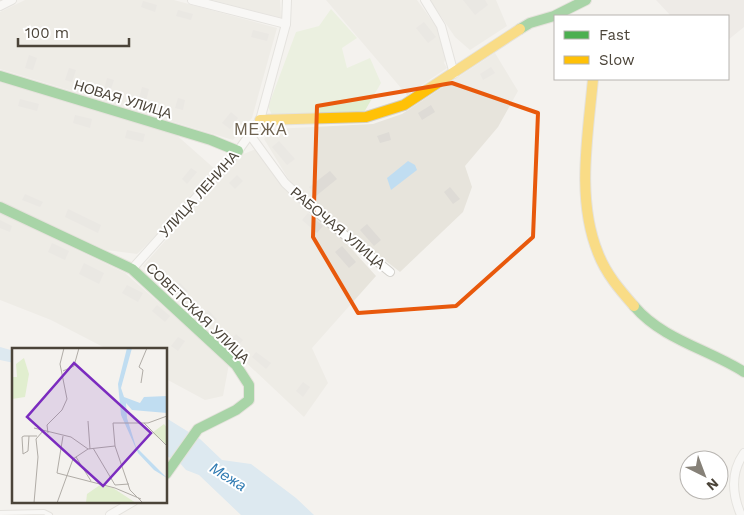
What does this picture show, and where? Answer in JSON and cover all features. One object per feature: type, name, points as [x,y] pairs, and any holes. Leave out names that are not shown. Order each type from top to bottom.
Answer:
[{"type":"street","points":[[0,6],[12,0]]},
{"type":"street","points":[[192,0],[286,24]]},
{"type":"street","name":"УЛИЦА ЛЕНИНА","points":[[132,269],[238,151],[260,120],[286,24],[287,0]]},
{"type":"street","points":[[425,0],[441,26],[454,74]]},
{"type":"street","points":[[559,15],[585,0]]},
{"type":"street","points":[[260,120],[366,117],[404,105],[530,23],[554,17]]},
{"type":"street","name":"НОВАЯ УЛИЦА","points":[[0,76],[211,140],[238,151]]},
{"type":"street","points":[[593,80],[586,168],[586,208],[599,262],[613,285],[639,314],[672,337],[719,356],[744,372]]},
{"type":"street","name":"РАБОЧАЯ УЛИЦА","points":[[250,135],[285,183],[314,210],[390,272]]},
{"type":"street","name":"СОВЕТСКАЯ УЛИЦА","points":[[0,207],[132,269],[236,365],[249,386],[249,400],[239,411],[217,418],[197,429],[169,470]]},
{"type":"street","points":[[741,515],[734,498],[733,481],[744,453]]},
{"type":"street","points":[[110,515],[132,502]]},
{"type":"lane","points":[[0,513],[44,512],[50,515]]},
{"type":"highlighted area","points":[[452,83],[538,113],[533,237],[456,306],[358,313],[313,237],[317,106]]},
{"type":"shaded area","points":[[25,0],[174,0],[277,28],[252,118],[233,140],[0,69],[0,12]]},
{"type":"shaded area","points":[[212,0],[280,0],[281,18]]},
{"type":"shaded area","points":[[326,0],[417,0],[438,29],[447,54],[444,63],[447,68],[407,95]]},
{"type":"shaded area","points":[[430,0],[496,0],[507,26],[470,50],[455,37]]},
{"type":"shaded area","points":[[656,0],[744,0],[744,27],[729,39],[729,15],[670,15]]},
{"type":"shaded area","points":[[495,53],[518,91],[498,127],[465,166],[472,187],[463,212],[400,272],[319,208],[289,180],[264,139],[273,129],[373,124],[402,114]]},
{"type":"shaded area","points":[[0,82],[173,132],[216,170],[164,228],[137,254],[106,250],[0,201]]},
{"type":"shaded area","points":[[256,149],[284,188],[337,233],[376,276],[312,348],[328,383],[304,417],[143,266],[241,155]]},
{"type":"shaded area","points":[[0,213],[125,273],[229,364],[223,396],[205,400],[168,380],[168,348],[105,348],[51,320],[0,300]]},
{"type":"green space","points":[[331,9],[357,38],[342,48],[347,68],[370,58],[381,83],[363,114],[272,115],[268,107],[296,32],[319,26]]},
{"type":"water","points":[[408,161],[415,165],[417,170],[391,190],[387,178]]},
{"type":"water","points":[[0,347],[12,350],[12,363],[0,360]]},
{"type":"water","name":"Межа","points":[[168,419],[200,439],[222,460],[251,464],[296,498],[314,515],[241,515],[199,475],[186,470],[179,462],[168,457]]},
{"type":"building","points":[[463,0],[485,0],[488,5],[475,15]]},
{"type":"building","points":[[143,1],[157,5],[155,12],[141,7]]},
{"type":"building","points":[[178,10],[193,14],[191,20],[176,16]]},
{"type":"building","points":[[424,22],[436,37],[428,43],[416,28]]},
{"type":"building","points":[[253,30],[269,34],[267,41],[251,37]]},
{"type":"building","points":[[29,55],[37,58],[33,70],[25,68]]},
{"type":"building","points":[[491,67],[495,73],[483,80],[480,74]]},
{"type":"building","points":[[69,68],[76,70],[72,82],[65,80]]},
{"type":"building","points":[[107,78],[114,80],[110,92],[104,90]]},
{"type":"building","points":[[142,87],[149,89],[146,101],[139,99]]},
{"type":"building","points":[[178,98],[185,100],[183,110],[175,108]]},
{"type":"building","points":[[20,99],[39,104],[37,111],[18,106]]},
{"type":"building","points":[[431,105],[435,112],[422,120],[418,113]]},
{"type":"building","points":[[231,112],[238,118],[230,129],[222,123]]},
{"type":"building","points":[[75,115],[92,119],[90,128],[73,123]]},
{"type":"building","points":[[127,130],[145,134],[143,142],[125,138]]},
{"type":"building","points":[[389,132],[391,140],[380,143],[377,136]]},
{"type":"building","points":[[279,141],[295,159],[287,165],[272,147]]},
{"type":"building","points":[[191,168],[197,172],[187,184],[182,179]]},
{"type":"building","points":[[330,171],[337,179],[316,196],[309,187]]},
{"type":"building","points":[[237,175],[243,181],[235,189],[229,183]]},
{"type":"building","points":[[450,187],[460,199],[453,204],[444,192]]},
{"type":"building","points":[[25,194],[43,202],[40,207],[22,200]]},
{"type":"building","points":[[68,209],[101,225],[98,233],[65,217]]},
{"type":"building","points":[[308,213],[323,226],[317,233],[302,220]]},
{"type":"building","points":[[0,220],[12,226],[10,232],[0,228]]},
{"type":"building","points":[[367,224],[381,240],[374,246],[360,230]]},
{"type":"building","points":[[52,243],[69,251],[65,260],[48,252]]},
{"type":"building","points":[[342,246],[356,262],[349,268],[335,252]]},
{"type":"building","points":[[84,263],[104,273],[99,284],[79,274]]},
{"type":"building","points":[[180,283],[188,291],[183,297],[174,288]]},
{"type":"building","points":[[127,285],[143,293],[138,302],[122,293]]},
{"type":"building","points":[[157,305],[170,316],[165,322],[152,311]]},
{"type":"building","points":[[208,310],[217,319],[212,324],[203,315]]},
{"type":"building","points":[[236,334],[243,340],[238,346],[231,340]]},
{"type":"building","points":[[178,337],[185,341],[178,351],[171,346]]},
{"type":"building","points":[[256,352],[271,363],[266,369],[252,357]]},
{"type":"building","points":[[303,382],[310,387],[303,397],[296,391]]},
{"type":"traffic: fast","points":[[556,15],[586,0]]},
{"type":"traffic: fast","points":[[520,29],[530,23],[554,16]]},
{"type":"traffic: fast","points":[[0,76],[211,140],[238,151]]},
{"type":"traffic: fast","points":[[0,207],[132,269],[236,365],[249,385],[249,400],[236,410],[198,429],[168,471]]},
{"type":"traffic: fast","points":[[634,306],[646,318],[672,336],[744,372]]},
{"type":"traffic: slow","points":[[260,120],[366,117],[404,105],[520,29]]},
{"type":"traffic: slow","points":[[593,80],[585,167],[587,211],[591,232],[601,261],[634,306]]},
{"type":"district","name":"МЕЖА","points":[[261,129]]}]
